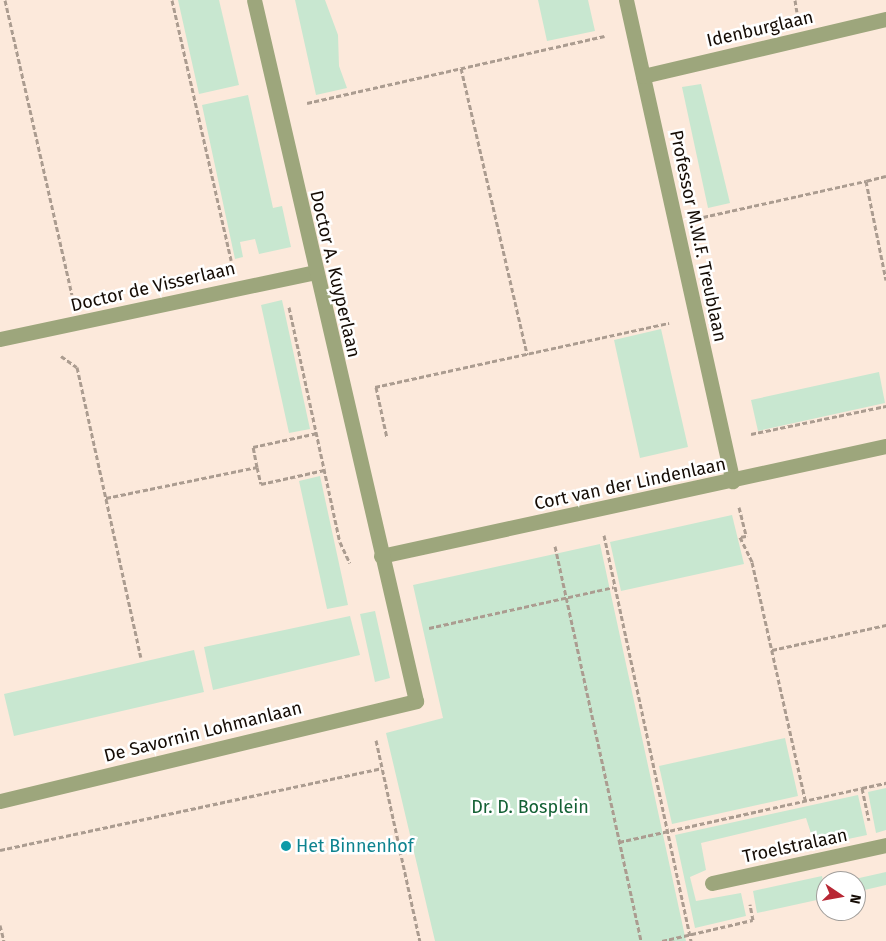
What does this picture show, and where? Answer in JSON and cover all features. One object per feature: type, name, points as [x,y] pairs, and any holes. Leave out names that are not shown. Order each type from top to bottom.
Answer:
[{"type":"street","name":"Doctor A. Kuyperlaan","points":[[254,0],[343,395],[416,700]]},
{"type":"street","name":"Professor M.W.F. Treublaan","points":[[626,0],[733,481]]},
{"type":"street","name":"Idenburglaan","points":[[643,76],[886,19]]},
{"type":"street","name":"Doctor de Visserlaan","points":[[0,339],[53,327],[78,324],[283,277],[315,272]]},
{"type":"street","name":"Cort van der Lindenlaan","points":[[381,556],[733,481],[886,446]]},
{"type":"street","name":"De Savornin Lohmanlaan","points":[[0,799],[416,700]]},
{"type":"street","name":"Troelstralaan","points":[[712,883],[880,846]]},
{"type":"path","points":[[5,0],[78,324]]},
{"type":"path","points":[[172,0],[238,287]]},
{"type":"path","points":[[278,109],[633,30]]},
{"type":"path","points":[[461,68],[527,354]]},
{"type":"path","points":[[676,223],[886,176]]},
{"type":"path","points":[[866,181],[886,280]]},
{"type":"path","points":[[283,277],[340,542],[350,563]]},
{"type":"path","points":[[343,395],[696,315]]},
{"type":"path","points":[[53,327],[60,355],[77,367],[141,657]]},
{"type":"path","points":[[724,440],[886,406]]},
{"type":"path","points":[[317,433],[253,447],[261,484],[324,470]]},
{"type":"path","points":[[106,498],[257,467]]},
{"type":"path","points":[[733,481],[746,536],[740,537],[752,562],[806,800]]},
{"type":"path","points":[[599,510],[691,941]]},
{"type":"path","points":[[549,521],[641,941]]},
{"type":"path","points":[[426,628],[567,599],[614,587]]},
{"type":"path","points":[[772,650],[886,625]]},
{"type":"path","points":[[369,710],[420,941]]},
{"type":"path","points":[[0,850],[381,768]]},
{"type":"path","points":[[619,842],[886,783]]},
{"type":"path","points":[[862,788],[880,846]]},
{"type":"path","points":[[662,941],[753,920],[747,892],[712,883]]},
{"type":"path","points":[[0,925],[4,941]]},
{"type":"green space","points":[[178,0],[219,0],[239,85],[199,94]]},
{"type":"green space","points":[[295,0],[325,0],[338,35],[339,66],[347,88],[316,95]]},
{"type":"green space","points":[[538,0],[588,0],[595,31],[547,41]]},
{"type":"green space","points":[[701,84],[730,203],[708,208],[682,87]]},
{"type":"green space","points":[[248,95],[273,208],[282,206],[291,247],[259,254],[255,239],[240,242],[243,257],[235,259],[202,105]]},
{"type":"green space","points":[[282,300],[310,429],[289,433],[261,305]]},
{"type":"green space","points":[[661,329],[688,447],[640,458],[614,340]]},
{"type":"green space","points":[[879,372],[885,403],[758,431],[751,400]]},
{"type":"green space","points":[[320,476],[348,605],[327,609],[299,481]]},
{"type":"green space","points":[[732,515],[744,564],[621,591],[610,542]]},
{"type":"green space","name":"Dr. D. Bosplein","points":[[600,544],[686,941],[435,941],[386,733],[443,718],[413,585]]},
{"type":"green space","points":[[375,611],[390,678],[375,682],[360,614]]},
{"type":"green space","points":[[350,616],[360,655],[213,690],[204,647]]},
{"type":"green space","points":[[194,650],[204,692],[14,736],[4,694]]},
{"type":"green space","points":[[785,738],[798,796],[672,824],[659,766]]},
{"type":"green space","points":[[886,788],[886,830],[876,833],[868,792]]},
{"type":"green space","points":[[858,795],[867,835],[815,846],[806,818],[701,843],[706,870],[690,877],[696,901],[741,893],[746,916],[695,928],[675,835]]},
{"type":"green space","points":[[886,872],[886,885],[866,890],[866,876]]},
{"type":"green space","points":[[816,877],[816,900],[757,913],[753,891]]},
{"type":"place","name":"Het Binnenhof","points":[[286,846]]}]
